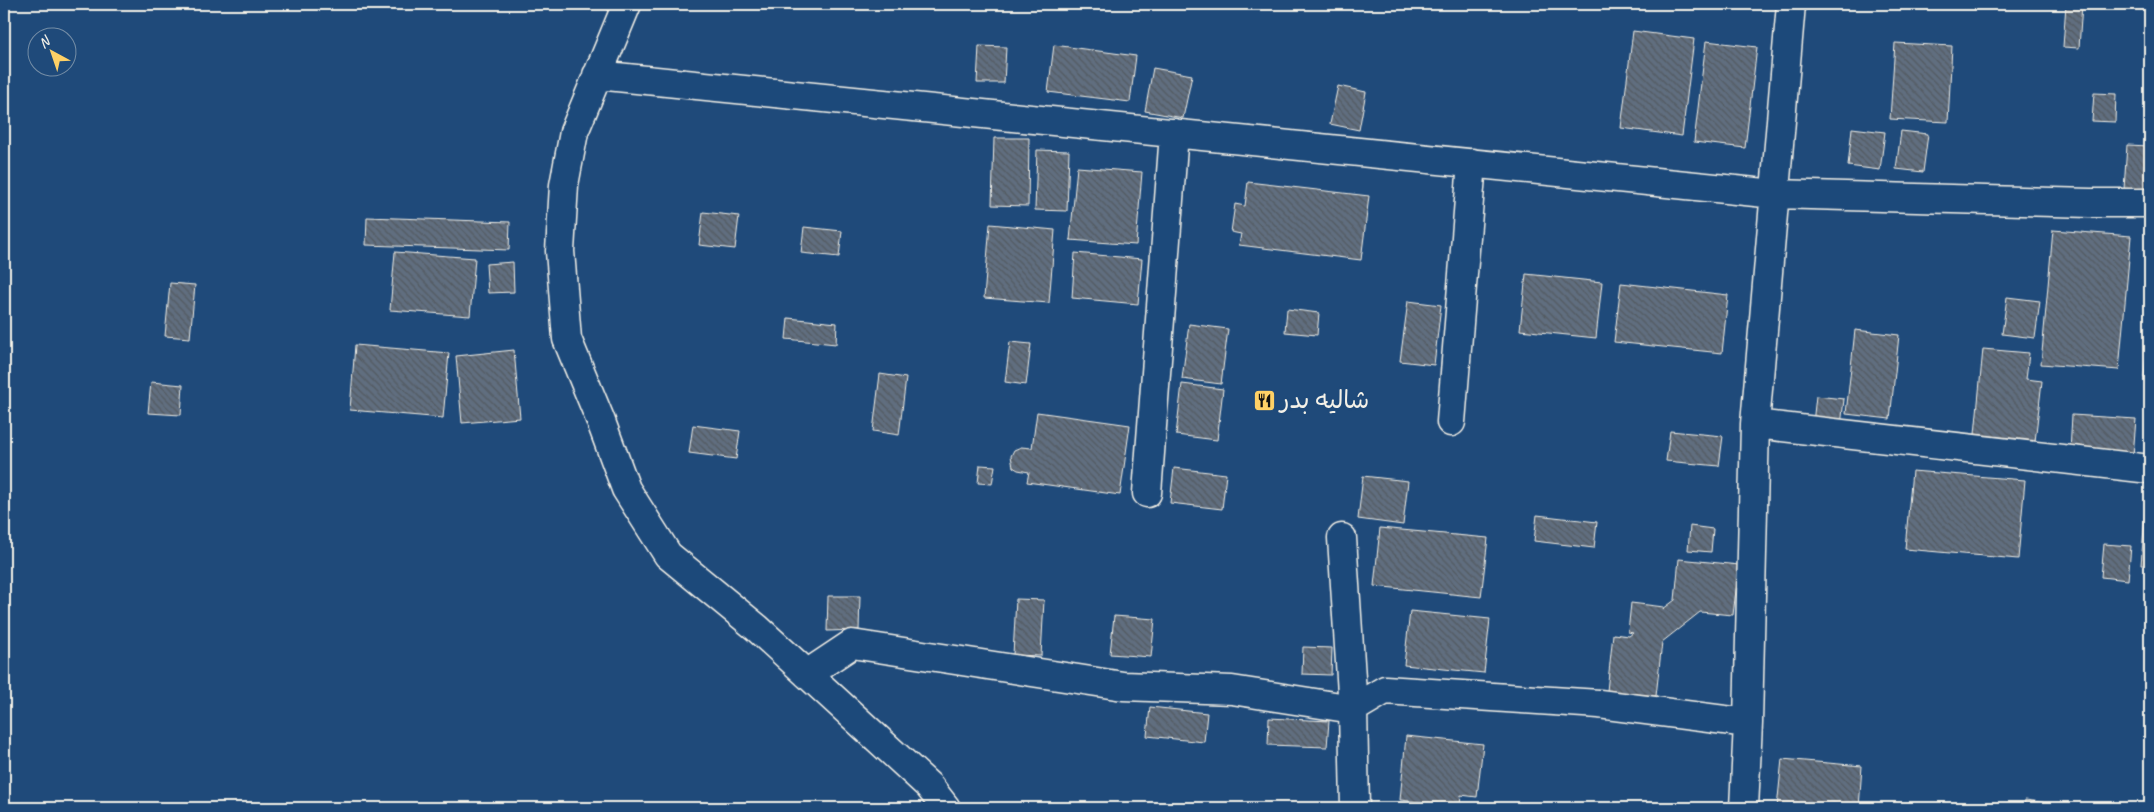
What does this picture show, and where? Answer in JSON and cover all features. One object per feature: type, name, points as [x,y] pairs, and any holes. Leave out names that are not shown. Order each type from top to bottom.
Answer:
[{"type":"street","points":[[627,4],[574,132],[564,186],[560,251],[567,338],[626,489],[668,555],[757,628],[929,786],[946,808]]},
{"type":"street","points":[[1744,808],[1748,723],[1755,424],[1790,4]]},
{"type":"street","points":[[597,75],[1775,194],[2090,204],[2150,203]]},
{"type":"street","points":[[1147,493],[1174,132]]},
{"type":"street","points":[[1451,422],[1472,163]]},
{"type":"street","points":[[1755,424],[2150,469]]},
{"type":"street","points":[[1342,538],[1353,709],[1355,808]]},
{"type":"street","points":[[807,674],[852,644],[1123,686],[1232,690],[1353,709],[1385,690],[1599,704],[1748,723]]},
{"type":"building","points":[[2066,4],[2082,4],[2079,48],[2063,47]]},
{"type":"building","points":[[1633,31],[1694,39],[1682,136],[1621,128]]},
{"type":"building","points":[[1706,41],[1757,47],[1745,148],[1694,142]]},
{"type":"building","points":[[1895,43],[1952,46],[1948,122],[1890,119]]},
{"type":"building","points":[[1054,45],[1136,56],[1130,102],[1048,92]]},
{"type":"building","points":[[979,46],[1006,47],[1004,83],[977,83]]},
{"type":"building","points":[[1153,68],[1192,75],[1183,118],[1145,111]]},
{"type":"building","points":[[1338,86],[1366,92],[1359,130],[1330,124]]},
{"type":"building","points":[[2094,93],[2116,94],[2115,122],[2092,121]]},
{"type":"building","points":[[1852,128],[1885,132],[1880,170],[1848,166]]},
{"type":"building","points":[[1901,131],[1928,134],[1923,172],[1896,169]]},
{"type":"building","points":[[994,138],[1029,138],[1028,206],[992,205]]},
{"type":"building","points":[[2127,145],[2150,146],[2150,191],[2124,189]]},
{"type":"building","points":[[1037,150],[1069,151],[1067,211],[1035,210]]},
{"type":"building","points":[[1077,167],[1142,172],[1136,245],[1070,240]]},
{"type":"building","points":[[1248,182],[1369,196],[1361,260],[1239,245],[1241,234],[1231,232],[1235,204],[1245,206]]},
{"type":"building","points":[[703,212],[739,216],[735,249],[699,245]]},
{"type":"building","points":[[367,217],[510,222],[509,250],[366,245]]},
{"type":"building","points":[[990,224],[1055,230],[1049,303],[984,298]]},
{"type":"building","points":[[804,227],[842,231],[839,257],[801,253]]},
{"type":"building","points":[[2053,230],[2131,236],[2119,370],[2041,364]]},
{"type":"building","points":[[395,252],[475,258],[470,316],[390,310]]},
{"type":"building","points":[[1075,253],[1142,259],[1138,304],[1072,298]]},
{"type":"building","points":[[513,262],[514,292],[488,293],[486,264]]},
{"type":"building","points":[[1526,274],[1602,282],[1596,338],[1520,330]]},
{"type":"building","points":[[170,283],[195,285],[190,338],[165,336]]},
{"type":"building","points":[[1621,283],[1728,295],[1722,353],[1614,342]]},
{"type":"building","points":[[2007,297],[2040,301],[2035,338],[2002,334]]},
{"type":"building","points":[[1408,301],[1441,305],[1434,365],[1400,361]]},
{"type":"building","points":[[1287,309],[1319,313],[1317,335],[1285,332]]},
{"type":"building","points":[[2150,309],[2150,378],[2144,377]]},
{"type":"building","points":[[788,318],[837,323],[836,344],[786,339]]},
{"type":"building","points":[[1189,324],[1228,329],[1221,384],[1182,379]]},
{"type":"building","points":[[1855,330],[1899,335],[1890,419],[1846,414]]},
{"type":"building","points":[[1010,342],[1031,344],[1026,385],[1005,382]]},
{"type":"building","points":[[355,345],[449,353],[443,418],[350,410]]},
{"type":"building","points":[[1983,349],[2029,353],[2026,379],[2042,381],[2034,450],[1974,445]]},
{"type":"building","points":[[514,350],[520,418],[462,423],[456,356]]},
{"type":"building","points":[[880,374],[906,378],[899,435],[873,431]]},
{"type":"building","points":[[151,382],[183,385],[181,415],[148,413]]},
{"type":"building","points":[[1182,384],[1223,389],[1217,440],[1176,435]]},
{"type":"building","points":[[1816,396],[1844,399],[1841,426],[1813,423]]},
{"type":"building","points":[[1037,412],[1130,425],[1120,495],[1027,482],[1029,472],[1013,467],[1011,456],[1014,450],[1021,447],[1032,448]]},
{"type":"building","points":[[2072,415],[2136,419],[2133,456],[2070,452]]},
{"type":"building","points":[[693,425],[740,431],[736,459],[689,453]]},
{"type":"building","points":[[1670,431],[1723,436],[1719,466],[1666,461]]},
{"type":"building","points":[[980,465],[995,466],[992,484],[978,483]]},
{"type":"building","points":[[1174,468],[1226,474],[1222,509],[1170,503]]},
{"type":"building","points":[[1912,471],[2025,480],[2018,559],[1905,549]]},
{"type":"building","points":[[1363,476],[1408,481],[1403,525],[1358,519]]},
{"type":"building","points":[[2147,492],[2150,492],[2150,566],[2141,565]]},
{"type":"building","points":[[1537,515],[1597,522],[1594,548],[1534,541]]},
{"type":"building","points":[[1690,526],[1713,529],[1711,552],[1688,550]]},
{"type":"building","points":[[1380,528],[1488,538],[1481,597],[1374,586]]},
{"type":"building","points":[[2104,544],[2131,546],[2128,580],[2101,577]]},
{"type":"building","points":[[1679,559],[1739,565],[1733,615],[1700,612],[1662,642],[1656,696],[1607,691],[1613,634],[1629,636],[1633,633],[1628,632],[1631,603],[1664,607],[1663,609],[1675,600]]},
{"type":"building","points":[[828,596],[860,596],[859,630],[827,631]]},
{"type":"building","points":[[1016,599],[1044,600],[1041,656],[1013,655]]},
{"type":"building","points":[[1410,611],[1490,619],[1484,673],[1404,665]]},
{"type":"building","points":[[1114,616],[1155,619],[1151,657],[1110,654]]},
{"type":"building","points":[[1303,647],[1332,648],[1331,675],[1302,674]]},
{"type":"building","points":[[1150,707],[1207,713],[1204,742],[1147,736]]},
{"type":"building","points":[[1269,718],[1329,721],[1327,747],[1268,745]]},
{"type":"building","points":[[1406,736],[1483,744],[1477,797],[1461,795],[1460,806],[1400,800]]},
{"type":"building","points":[[1782,759],[1862,766],[1859,808],[1777,808]]},
{"type":"building","points":[[2025,800],[2056,804],[2055,808],[2024,808]]},
{"type":"place","name":"شاليه بدر","points":[[1264,400]]}]
